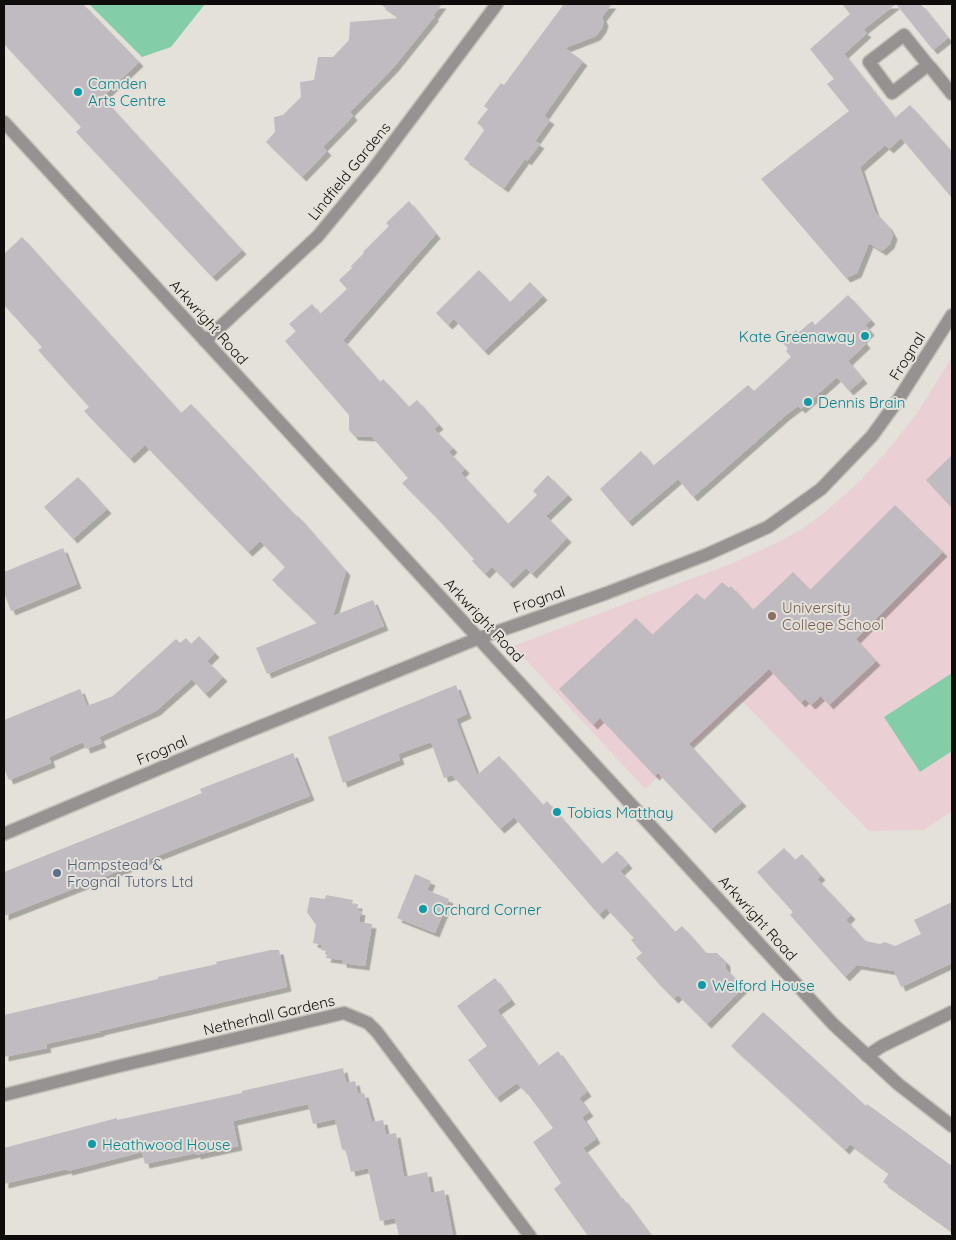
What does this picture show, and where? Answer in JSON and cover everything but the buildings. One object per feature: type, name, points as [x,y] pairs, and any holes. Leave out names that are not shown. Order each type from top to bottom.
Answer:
[{"type":"street","name":"Lindfield Gardens","points":[[205,341],[318,236],[374,168],[497,4]]},
{"type":"street","points":[[928,65],[892,93],[869,62],[904,35],[952,94]]},
{"type":"street","name":"Arkwright Road","points":[[4,122],[833,1024],[898,1084],[952,1126]]},
{"type":"street","name":"Frognal","points":[[4,834],[236,736],[479,638],[708,554],[768,527],[821,489],[872,436],[898,400],[952,315]]},
{"type":"street","points":[[867,1056],[882,1046],[952,1012]]},
{"type":"street","name":"Netherhall Gardens","points":[[4,1095],[344,1013],[368,1023],[377,1032],[530,1236]]},
{"type":"shaded area","name":"University College School","points":[[952,357],[952,811],[924,830],[869,831],[742,701],[645,789],[513,646],[728,565],[781,541],[800,530],[824,513],[861,480],[892,445],[917,413]]},
{"type":"green space","name":"Camden Arts Centre","points":[[89,4],[205,4],[171,47],[142,57]]},
{"type":"green space","points":[[952,673],[952,751],[920,772],[884,717]]},
{"type":"place","name":"Camden Arts Centre","points":[[78,92]]},
{"type":"place","name":"Kate Greenaway","points":[[865,336]]},
{"type":"place","name":"Dennis Brain","points":[[808,402]]},
{"type":"place","name":"University College School","points":[[772,616]]},
{"type":"place","name":"Tobias Matthay","points":[[557,812]]},
{"type":"place","name":"Hampstead & Frognal Tutors Ltd","points":[[57,873]]},
{"type":"place","name":"Orchard Corner","points":[[423,909]]},
{"type":"place","name":"Welford House","points":[[702,985]]},
{"type":"place","name":"Heathwood House","points":[[92,1144]]}]
